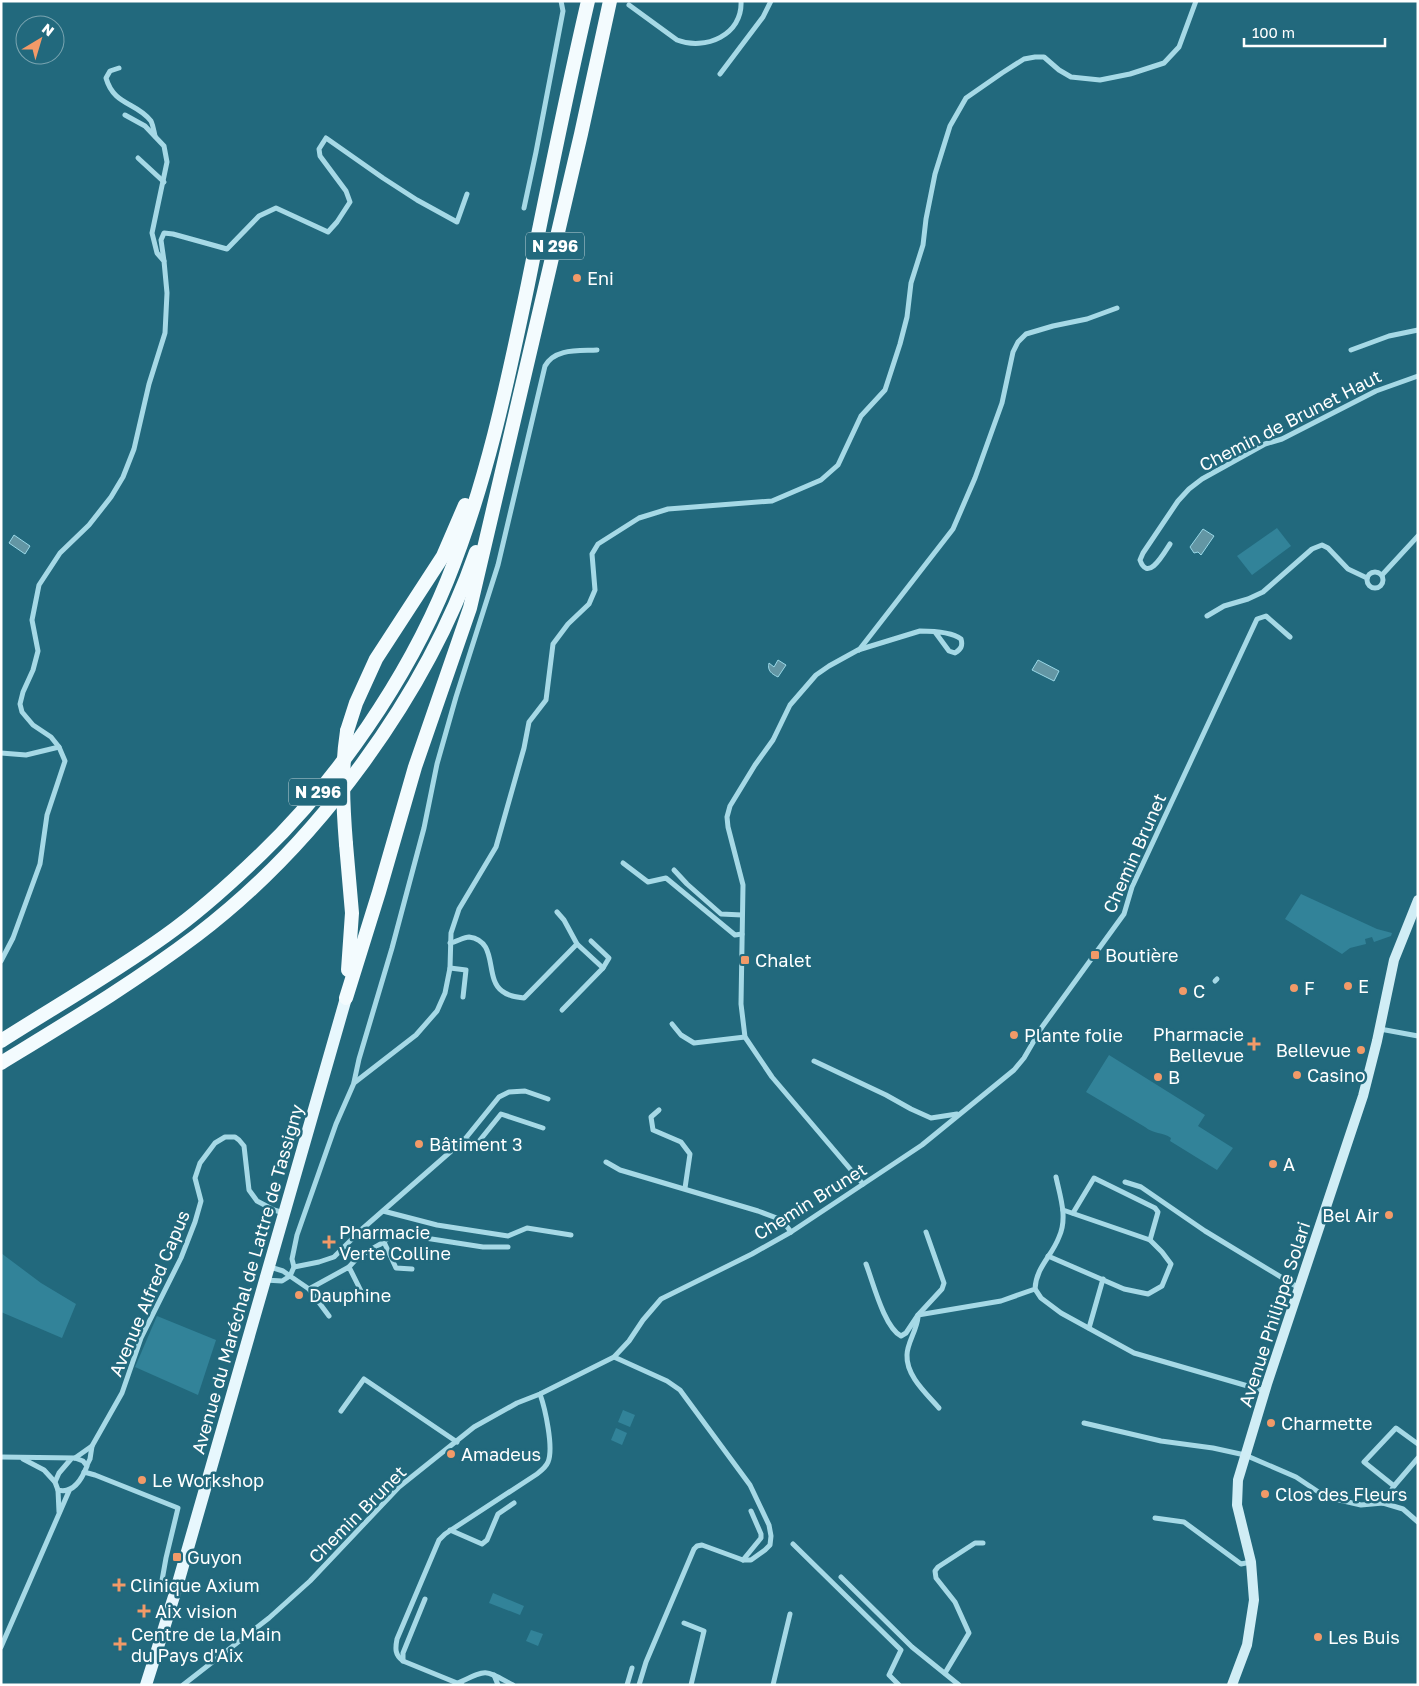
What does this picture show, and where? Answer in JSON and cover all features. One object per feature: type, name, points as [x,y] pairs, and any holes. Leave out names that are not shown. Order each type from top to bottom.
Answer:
[{"type":"highway","name":"N 296","points":[[1,1041],[125,963],[167,934],[194,913],[261,854],[295,819],[330,778],[361,736],[389,691],[430,617],[446,582],[466,531],[496,433],[586,1]]},
{"type":"highway","name":"N 296","points":[[1,1063],[107,997],[198,934],[242,898],[276,866],[319,819],[388,728],[416,681],[463,588],[498,491],[610,1]]},
{"type":"highway","points":[[346,998],[352,913],[342,794],[347,731],[356,703],[376,659],[443,556],[496,433]]},
{"type":"highway","points":[[346,998],[415,767],[470,608],[498,491]]},
{"type":"main road","name":"Avenue Philippe Solari","points":[[1232,1685],[1247,1645],[1253,1612],[1254,1593],[1251,1562],[1237,1505],[1238,1480],[1265,1392],[1363,1096],[1380,1029],[1394,960],[1418,900]]},
{"type":"main road","name":"Avenue du Maréchal de Lattre de Tassigny","points":[[146,1685],[176,1590],[346,998]]},
{"type":"street","points":[[524,208],[563,11],[561,1]]},
{"type":"street","points":[[629,5],[677,40],[698,44],[719,39],[736,24],[740,16],[741,1]]},
{"type":"street","points":[[720,74],[763,17],[771,1]]},
{"type":"street","points":[[354,1083],[416,1035],[437,1011],[445,993],[450,968],[451,933],[459,909],[496,848],[524,748],[529,722],[546,700],[553,644],[568,624],[589,604],[594,590],[592,554],[598,544],[640,518],[668,509],[772,501],[821,480],[838,465],[861,416],[885,390],[907,317],[911,283],[923,246],[935,174],[950,126],[966,98],[1009,68],[1024,60],[1036,57],[1044,57],[1059,70],[1071,77],[1100,80],[1130,74],[1164,63],[1179,47],[1196,1]]},
{"type":"street","points":[[118,68],[110,71],[106,78],[109,89],[151,122],[155,137]]},
{"type":"street","points":[[125,116],[145,126],[164,146],[167,162],[152,233],[157,254],[164,261]]},
{"type":"street","points":[[1,961],[13,938],[40,864],[47,815],[65,761],[59,747],[51,737],[33,725],[22,712],[20,704],[38,652],[32,620],[33,610],[39,585],[60,553],[111,497],[123,477],[134,449],[149,384],[165,333],[167,292],[161,240],[164,233],[227,249],[259,216],[276,208],[328,232],[350,202],[346,191],[320,156],[319,149],[326,138],[417,200],[458,222],[467,194]]},
{"type":"street","points":[[138,158],[164,182]]},
{"type":"street","points":[[858,650],[953,529],[975,478],[1002,403],[1013,352],[1018,342],[1026,334],[1087,319],[1117,308]]},
{"type":"street","points":[[1351,350],[1389,336],[1418,330]]},
{"type":"street","points":[[265,1280],[282,1281],[290,1276],[294,1267],[292,1259],[297,1235],[336,1124],[354,1083],[359,1059],[392,948],[424,828],[440,754],[498,565],[545,366],[552,357],[564,352],[597,350]]},
{"type":"street","name":"Chemin de Brunet Haut","points":[[1170,544],[1155,566],[1146,568],[1142,564],[1140,560],[1143,553],[1178,500],[1189,488],[1202,479],[1265,444],[1282,439],[1376,391],[1418,376]]},
{"type":"street","points":[[1382,575],[1418,536]]},
{"type":"street","points":[[1207,616],[1224,606],[1248,599],[1263,592],[1312,548],[1322,545],[1328,548],[1348,570],[1367,578]]},
{"type":"street","points":[[1367,578],[1373,572],[1382,575]]},
{"type":"street","points":[[1367,578],[1371,587],[1376,588],[1382,584],[1382,575]]},
{"type":"street","name":"Chemin Brunet","points":[[183,1685],[283,1606],[310,1582],[399,1487],[474,1427],[499,1412],[614,1357],[629,1341],[661,1299],[752,1254],[791,1232],[922,1145],[1014,1070],[1024,1058],[1042,1027],[1124,914],[1132,887],[1257,620],[1266,616],[1290,637]]},
{"type":"street","points":[[864,1184],[772,1077],[745,1037],[741,1004],[743,885],[728,827],[727,816],[730,806],[773,740],[790,705],[805,686],[828,666],[858,650],[920,631],[935,632],[956,635],[962,638],[960,650],[955,653],[949,651],[935,632]]},
{"type":"street","points":[[1,753],[26,755],[59,747]]},
{"type":"street","points":[[622,862],[648,882],[666,878],[736,935],[742,934]]},
{"type":"street","points":[[674,870],[721,914],[742,915]]},
{"type":"street","points":[[557,912],[564,920],[577,944],[603,968]]},
{"type":"street","points":[[450,943],[468,937],[479,940],[488,951],[495,982],[500,991],[524,998],[577,944]]},
{"type":"street","points":[[562,1010],[603,968],[609,958],[591,940]]},
{"type":"street","points":[[450,968],[466,970],[463,998]]},
{"type":"street","points":[[672,1024],[681,1035],[694,1043],[745,1037]]},
{"type":"street","points":[[1380,1029],[1418,1036]]},
{"type":"street","points":[[814,1061],[931,1118],[958,1114]]},
{"type":"street","points":[[294,1267],[334,1257],[465,1139],[499,1097],[509,1092],[525,1091],[548,1099]]},
{"type":"street","points":[[659,1110],[651,1117],[652,1130],[681,1142],[690,1154],[685,1188]]},
{"type":"street","points":[[465,1139],[476,1145],[501,1114],[542,1128]]},
{"type":"street","name":"Avenue Alfred Capus","points":[[92,1446],[122,1393],[141,1338],[181,1258],[196,1222],[201,1201],[195,1178],[200,1163],[215,1143],[225,1136],[235,1137],[239,1140],[244,1146],[249,1190],[256,1201],[284,1213]]},
{"type":"street","points":[[606,1162],[620,1170],[685,1188],[782,1220],[791,1232]]},
{"type":"street","points":[[1056,1176],[1064,1210],[1059,1238],[1039,1270],[1035,1281],[1035,1289],[1042,1298],[1061,1313],[1134,1353],[1265,1392]]},
{"type":"street","points":[[1073,1213],[1094,1178],[1155,1208],[1158,1212],[1150,1240]]},
{"type":"street","points":[[1125,1182],[1141,1187],[1205,1231],[1299,1288]]},
{"type":"street","points":[[384,1210],[437,1225],[508,1236],[527,1228],[571,1235]]},
{"type":"street","points":[[1048,1256],[1124,1289],[1148,1294],[1162,1286],[1171,1264],[1150,1240],[1064,1210]]},
{"type":"street","points":[[866,1264],[887,1319],[894,1333],[901,1336],[906,1333],[918,1314],[942,1290],[944,1283],[926,1232]]},
{"type":"street","points":[[309,1290],[349,1267],[358,1257],[384,1242],[393,1233],[484,1247],[508,1247]]},
{"type":"street","points":[[384,1242],[396,1268],[412,1268]]},
{"type":"street","points":[[269,1266],[283,1271],[309,1290],[329,1316]]},
{"type":"street","points":[[349,1267],[362,1293]]},
{"type":"street","points":[[1089,1328],[1103,1279]]},
{"type":"street","points":[[918,1314],[1001,1301],[1035,1289]]},
{"type":"street","points":[[918,1314],[917,1326],[906,1355],[913,1378],[940,1408]]},
{"type":"street","points":[[614,1357],[667,1381],[680,1390],[750,1484],[771,1536],[770,1545],[751,1560],[743,1560],[702,1546],[694,1548],[646,1662],[639,1685]]},
{"type":"street","points":[[341,1411],[364,1379],[456,1442]]},
{"type":"street","points":[[513,1685],[494,1674],[483,1672],[460,1684],[403,1661],[396,1656],[395,1648],[439,1540],[450,1530],[537,1474],[548,1463],[550,1450],[546,1408],[540,1394]]},
{"type":"street","points":[[1084,1422],[1161,1440],[1245,1455],[1296,1477],[1326,1496],[1361,1505],[1383,1503],[1403,1509],[1418,1522]]},
{"type":"street","points":[[1394,1486],[1364,1462],[1396,1428],[1418,1444]]},
{"type":"street","points":[[55,1482],[59,1473],[73,1458],[92,1446]]},
{"type":"street","points":[[1,1647],[59,1512],[69,1491],[84,1472],[90,1460],[92,1446]]},
{"type":"street","points":[[1,1457],[73,1458],[86,1465]]},
{"type":"street","points":[[20,1458],[44,1470],[55,1482],[58,1490],[59,1512]]},
{"type":"street","points":[[1383,1503],[1394,1486],[1418,1458]]},
{"type":"street","points":[[84,1472],[178,1508],[161,1586],[176,1590]]},
{"type":"street","points":[[58,1490],[69,1491]]},
{"type":"street","points":[[450,1530],[482,1544],[487,1540],[498,1514],[514,1503]]},
{"type":"street","points":[[743,1560],[761,1538],[751,1511]]},
{"type":"street","points":[[1155,1518],[1184,1522],[1242,1564],[1251,1562]]},
{"type":"street","points":[[945,1674],[969,1633],[955,1602],[936,1578],[935,1571],[938,1566],[974,1543],[983,1543]]},
{"type":"street","points":[[793,1544],[901,1650],[889,1675],[899,1685]]},
{"type":"street","points":[[841,1577],[912,1647],[959,1685]]},
{"type":"street","points":[[403,1661],[403,1653],[425,1599]]},
{"type":"street","points":[[773,1685],[790,1614]]},
{"type":"street","points":[[684,1623],[704,1631],[691,1685]]},
{"type":"street","points":[[627,1685],[632,1668]]},
{"type":"street","points":[[494,1674],[498,1685]]},
{"type":"shaded area","points":[[1277,528],[1291,546],[1252,575],[1237,556]]},
{"type":"shaded area","points":[[1203,529],[1214,536],[1201,555],[1198,552],[1194,553],[1190,547]]},
{"type":"shaded area","points":[[14,535],[30,546],[25,554],[9,543]]},
{"type":"shaded area","points":[[778,660],[786,665],[778,677],[770,672],[769,663],[774,667]]},
{"type":"shaded area","points":[[1038,660],[1059,671],[1054,681],[1032,670]]},
{"type":"shaded area","points":[[1301,894],[1377,929],[1392,933],[1391,936],[1374,942],[1372,937],[1365,939],[1366,944],[1350,948],[1342,954],[1285,919]]},
{"type":"shaded area","points":[[1109,1055],[1205,1115],[1198,1126],[1233,1148],[1217,1170],[1170,1141],[1171,1138],[1168,1136],[1151,1131],[1086,1092]]},
{"type":"shaded area","points":[[1,1253],[41,1283],[76,1304],[62,1338],[1,1312]]},
{"type":"shaded area","points":[[157,1316],[216,1340],[198,1395],[135,1367]]},
{"type":"shaded area","points":[[623,1410],[635,1415],[630,1427],[618,1422]]},
{"type":"shaded area","points":[[616,1428],[627,1433],[622,1445],[611,1440]]},
{"type":"shaded area","points":[[493,1593],[524,1606],[520,1615],[489,1603]]},
{"type":"shaded area","points":[[531,1630],[543,1634],[538,1646],[526,1641]]},
{"type":"place","name":"Eni","points":[[577,278]]},
{"type":"place","name":"Boutière","points":[[1095,955]]},
{"type":"place","name":"Chalet","points":[[745,960]]},
{"type":"place","name":"E","points":[[1348,986]]},
{"type":"place","name":"F","points":[[1294,988]]},
{"type":"place","name":"C","points":[[1183,991]]},
{"type":"place","name":"Plante folie","points":[[1014,1035]]},
{"type":"place","name":"Pharmacie Bellevue","points":[[1254,1044]]},
{"type":"place","name":"Bellevue","points":[[1361,1050]]},
{"type":"place","name":"Casino","points":[[1297,1075]]},
{"type":"place","name":"B","points":[[1158,1077]]},
{"type":"place","name":"Bâtiment 3","points":[[419,1144]]},
{"type":"place","name":"A","points":[[1273,1164]]},
{"type":"place","name":"Bel Air","points":[[1389,1215]]},
{"type":"place","name":"Pharmacie Verte Colline","points":[[329,1242]]},
{"type":"place","name":"Dauphine","points":[[299,1295]]},
{"type":"place","name":"Charmette","points":[[1271,1423]]},
{"type":"place","name":"Amadeus","points":[[451,1454]]},
{"type":"place","name":"Le Workshop","points":[[142,1480]]},
{"type":"place","name":"Clos des Fleurs","points":[[1265,1494]]},
{"type":"place","name":"Guyon","points":[[177,1557]]},
{"type":"place","name":"Clinique Axium","points":[[119,1585]]},
{"type":"place","name":"Aix vision","points":[[144,1611]]},
{"type":"place","name":"Les Buis","points":[[1318,1637]]},
{"type":"place","name":"Centre de la Main du Pays d'Aix","points":[[120,1644]]}]
